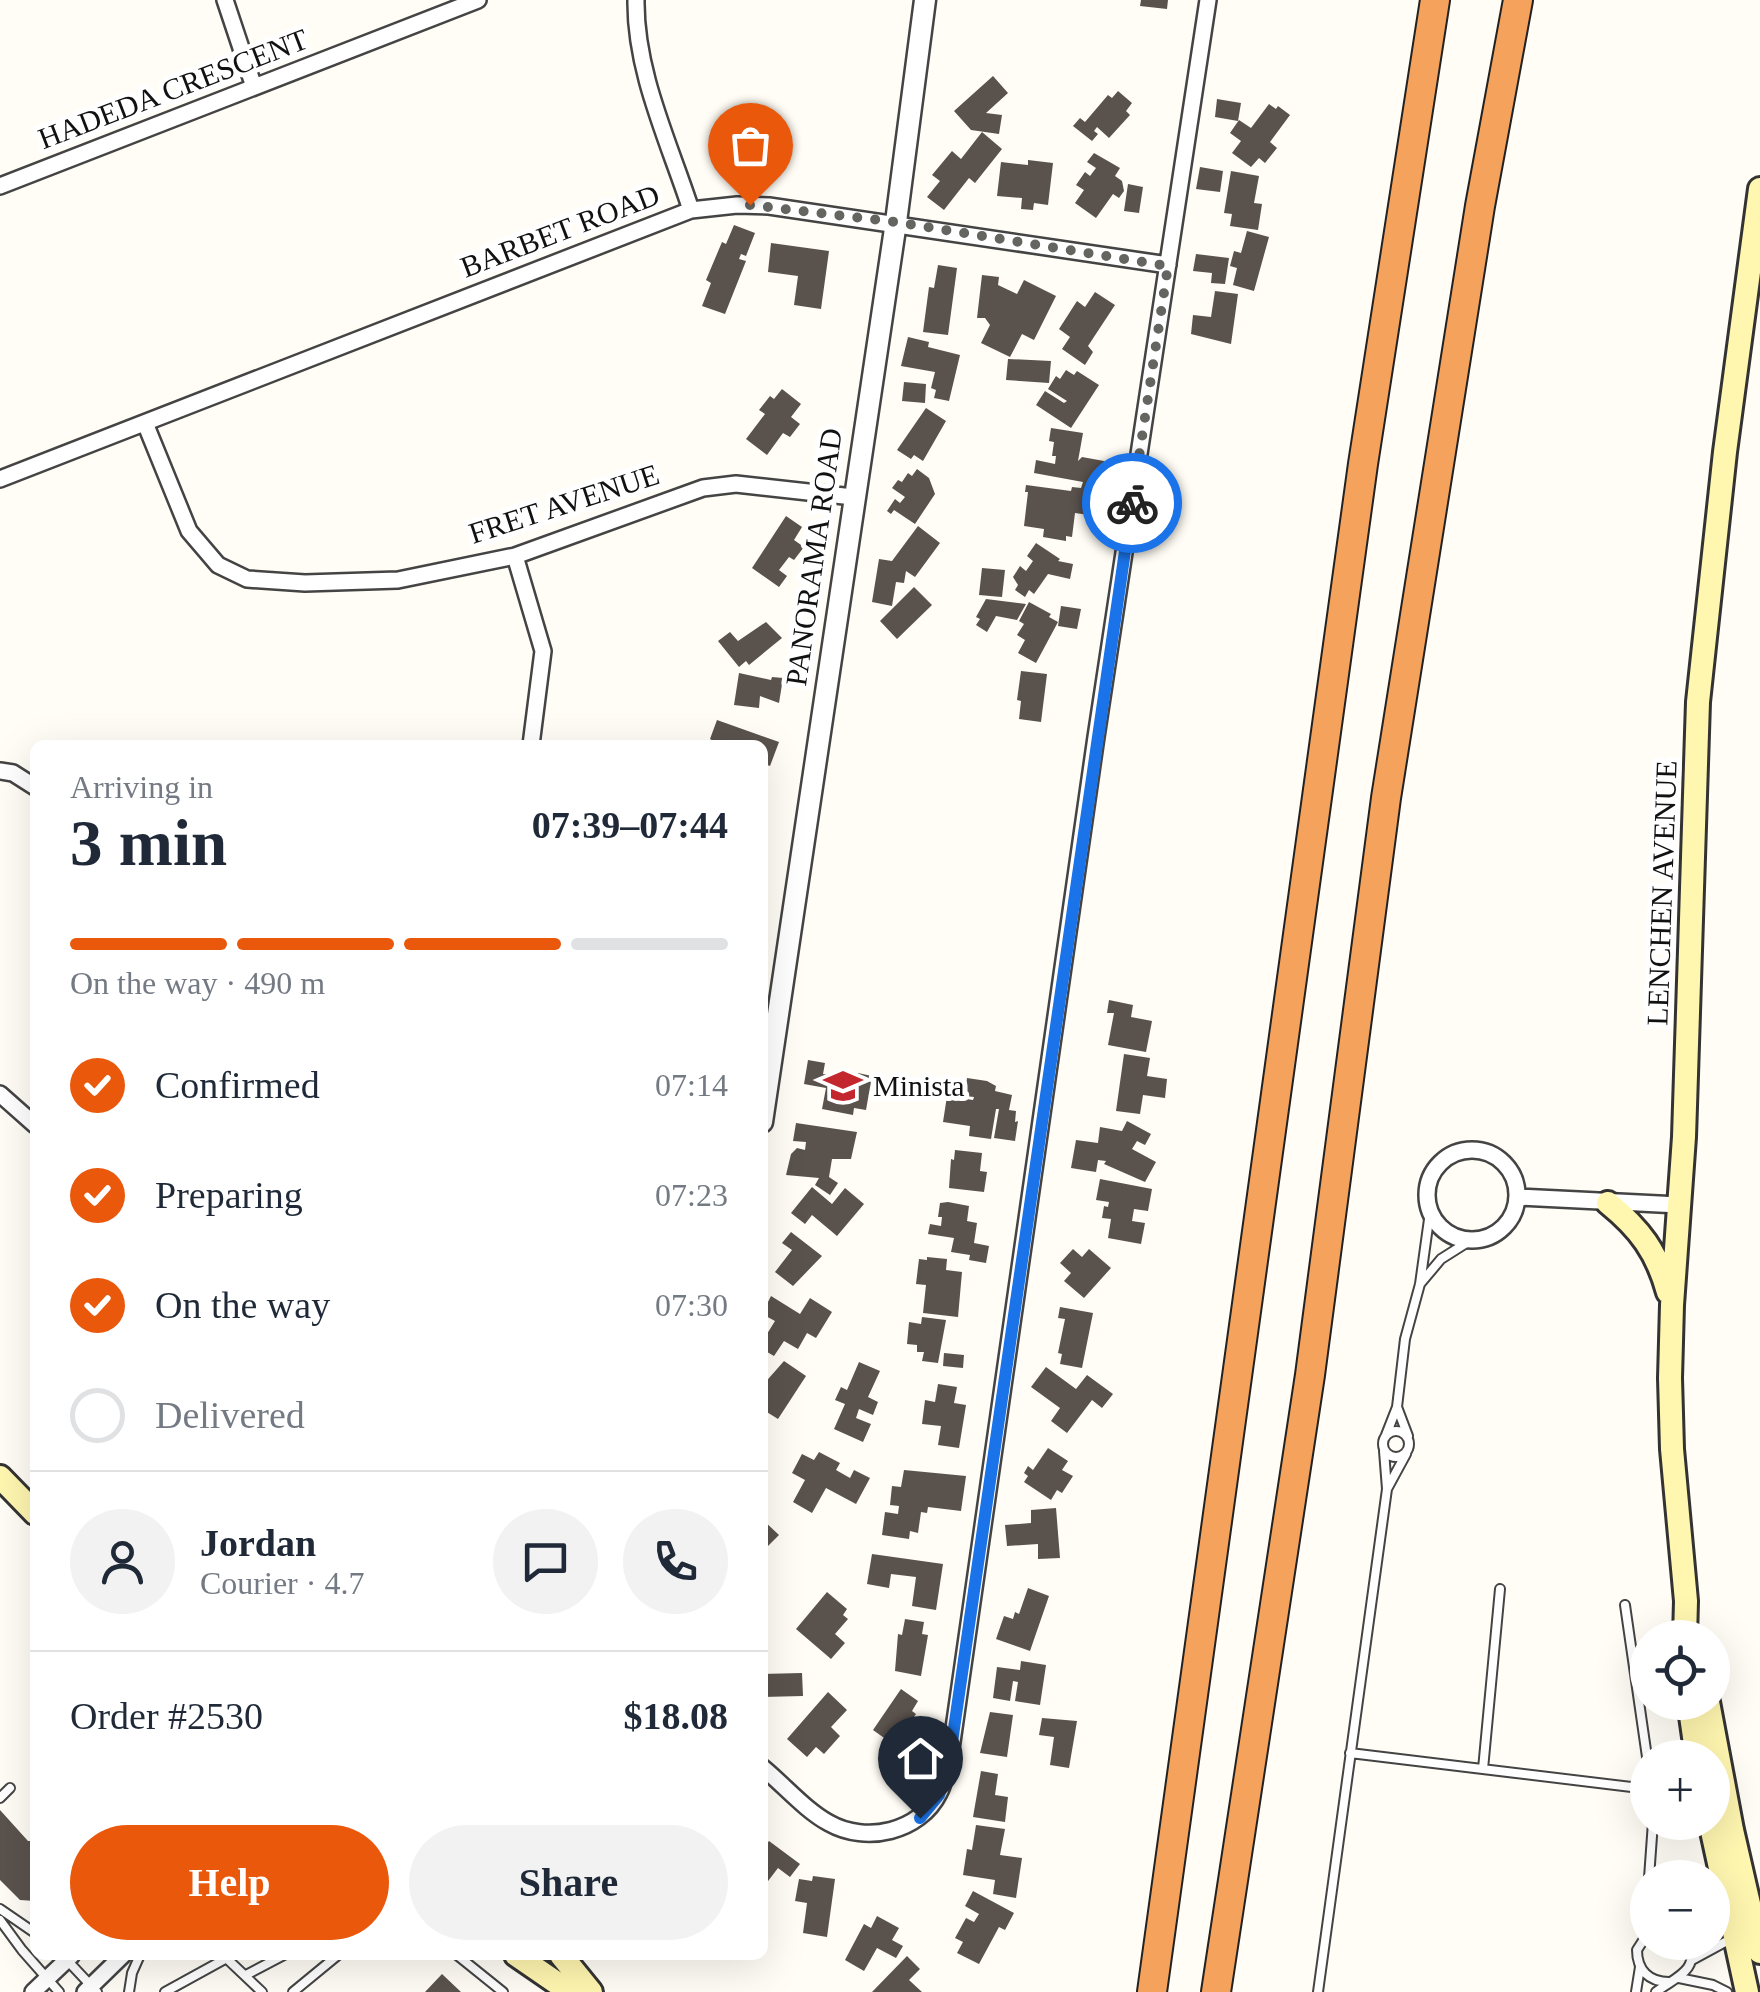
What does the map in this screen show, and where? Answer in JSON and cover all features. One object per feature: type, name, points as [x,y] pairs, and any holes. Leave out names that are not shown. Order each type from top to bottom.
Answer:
[{"type":"highway","points":[[1152,1992],[1363,464],[1435,0]]},
{"type":"highway","points":[[1216,1992],[1310,1375],[1386,798],[1480,206],[1518,0]]},
{"type":"main road","name":"LENCHEN AVENUE","points":[[1690,1620],[1672,1449],[1672,1305],[1685,1118],[1698,702],[1725,452],[1760,189]]},
{"type":"main road","points":[[1608,1202],[1652,1246],[1672,1305]]},
{"type":"main road","points":[[0,1474],[30,1493]]},
{"type":"main road","points":[[0,1474],[30,1507]]},
{"type":"main road","name":"LENCHEN AVENUE","points":[[1685,1620],[1686,1600]]},
{"type":"main road","points":[[1710,1720],[1724,1860]]},
{"type":"main road","points":[[1730,1895],[1760,1952]]},
{"type":"main road","points":[[1730,1911],[1747,1992]]},
{"type":"main road","points":[[523,1960],[570,1992]]},
{"type":"main road","points":[[565,1960],[591,1992]]},
{"type":"street","points":[[224,0],[254,87]]},
{"type":"street","name":"HADEDA CRESCENT","points":[[0,186],[478,0]]},
{"type":"street","points":[[636,0],[640,53],[691,210]]},
{"type":"street","name":"PANORAMA ROAD","points":[[768,1081],[896,222],[925,0]]},
{"type":"street","points":[[768,1772],[830,1824],[861,1833],[896,1830],[920,1818],[939,1795],[949,1763],[1096,738],[1208,0]]},
{"type":"street","name":"BARBET ROAD","points":[[0,479],[691,210],[769,206],[896,222],[1168,266]]},
{"type":"street","name":"FRET AVENUE","points":[[145,422],[189,531],[218,565],[248,580],[398,580],[516,556],[704,488],[736,484],[853,497]]},
{"type":"street","points":[[516,556],[544,651],[532,740]]},
{"type":"street","points":[[0,771],[13,773],[30,784]]},
{"type":"street","points":[[0,1094],[30,1121]]},
{"type":"street","points":[[1474,1149],[1491,1154],[1505,1164],[1514,1179],[1517,1197],[1513,1214],[1503,1228],[1488,1237],[1471,1240],[1454,1236],[1430,1212],[1430,1178],[1440,1162],[1456,1152],[1474,1149]]},
{"type":"street","points":[[1517,1197],[1679,1205]]},
{"type":"street","points":[[33,1992],[64,1960]]},
{"type":"street","points":[[91,1990],[118,1960]]},
{"type":"lane","points":[[1318,1992],[1386,1489],[1382,1443],[1397,1407],[1405,1339],[1420,1284],[1430,1212]]},
{"type":"lane","points":[[1420,1284],[1441,1260],[1471,1240]]},
{"type":"lane","points":[[1386,1489],[1410,1445],[1397,1407]]},
{"type":"lane","points":[[1386,1435],[1393,1430],[1408,1436]]},
{"type":"lane","points":[[1384,1451],[1400,1458],[1407,1453]]},
{"type":"lane","points":[[1484,1769],[1500,1589]]},
{"type":"lane","points":[[1625,1605],[1645,1740]]},
{"type":"lane","points":[[1350,1753],[1630,1787]]},
{"type":"lane","points":[[0,1798],[10,1788]]},
{"type":"lane","points":[[0,1909],[30,1930]]},
{"type":"lane","points":[[0,1920],[30,1958]]},
{"type":"lane","points":[[1730,1938],[1733,1933]]},
{"type":"lane","points":[[32,1960],[59,1992]]},
{"type":"lane","points":[[69,1960],[91,1990]]},
{"type":"lane","points":[[129,1992],[139,1960]]},
{"type":"lane","points":[[165,1992],[219,1960]]},
{"type":"lane","points":[[228,1960],[262,1992]]},
{"type":"lane","points":[[246,1974],[274,1960]]},
{"type":"lane","points":[[292,1992],[332,1960]]},
{"type":"lane","points":[[463,1960],[503,1992]]},
{"type":"lane","points":[[1636,1992],[1639,1960]]},
{"type":"lane","points":[[1656,1992],[1679,1978],[1692,1960]]},
{"type":"lane","points":[[1640,1967],[1652,1979],[1669,1982]]},
{"type":"lane","points":[[1679,1978],[1727,1992]]},
{"type":"building","points":[[1141,0],[1168,0],[1167,9],[1140,6]]},
{"type":"building","points":[[993,76],[1008,93],[986,113],[1002,115],[999,134],[971,130],[954,111]]},
{"type":"building","points":[[1118,91],[1132,103],[1126,111],[1130,115],[1109,138],[1097,127],[1094,131],[1098,134],[1092,141],[1073,126],[1080,118],[1085,122],[1108,95],[1112,98]]},
{"type":"building","points":[[1217,99],[1241,103],[1238,121],[1215,117]]},
{"type":"building","points":[[1269,104],[1290,115],[1270,142],[1277,148],[1265,163],[1259,158],[1251,167],[1232,153],[1241,141],[1230,133],[1239,120],[1251,128]]},
{"type":"building","points":[[982,132],[1002,149],[975,183],[969,178],[944,210],[927,197],[940,181],[932,175],[952,151],[961,159]]},
{"type":"building","points":[[1094,153],[1120,168],[1115,176],[1122,181],[1124,191],[1119,198],[1113,194],[1096,218],[1075,203],[1084,190],[1076,185],[1085,172],[1090,176],[1096,168],[1087,162]]},
{"type":"building","points":[[1028,160],[1053,163],[1048,205],[1034,203],[1033,210],[1021,209],[1022,198],[997,196],[1001,162],[1028,165]]},
{"type":"building","points":[[1200,167],[1223,171],[1220,192],[1196,189]]},
{"type":"building","points":[[1231,171],[1259,176],[1254,203],[1262,204],[1258,230],[1230,226],[1232,214],[1224,213]]},
{"type":"building","points":[[1128,184],[1143,187],[1139,213],[1124,211]]},
{"type":"building","points":[[734,225],[755,233],[746,256],[741,254],[739,259],[746,261],[725,314],[702,306],[711,283],[706,280]]},
{"type":"building","points":[[1247,231],[1269,237],[1254,291],[1233,285],[1237,268],[1230,266],[1234,251],[1241,253]]},
{"type":"building","points":[[771,243],[829,251],[821,309],[794,305],[798,276],[768,272]]},
{"type":"building","points":[[1196,254],[1229,258],[1225,284],[1211,283],[1212,273],[1193,271]]},
{"type":"building","points":[[938,265],[957,268],[948,335],[923,332],[929,287],[934,288]]},
{"type":"building","points":[[982,275],[999,277],[998,285],[1017,294],[1024,280],[1056,296],[1034,340],[1022,334],[1010,357],[981,343],[990,325],[985,318],[977,318]]},
{"type":"building","points":[[1215,291],[1238,294],[1231,344],[1191,334],[1193,315],[1211,317]]},
{"type":"building","points":[[1095,292],[1115,305],[1088,346],[1093,352],[1085,365],[1062,349],[1070,337],[1059,329],[1077,301],[1085,307]]},
{"type":"building","points":[[908,337],[960,355],[949,401],[934,398],[936,390],[931,388],[935,372],[901,366]]},
{"type":"building","points":[[1008,359],[1051,361],[1049,383],[1006,380]]},
{"type":"building","points":[[1066,370],[1074,375],[1077,371],[1099,385],[1071,428],[1036,405],[1045,391],[1064,403],[1067,401],[1048,389],[1056,376],[1060,379]]},
{"type":"building","points":[[904,382],[926,384],[925,403],[902,401]]},
{"type":"building","points":[[782,389],[801,404],[791,417],[800,424],[790,437],[783,433],[767,455],[746,439],[765,414],[759,410]]},
{"type":"building","points":[[926,408],[946,421],[923,461],[914,455],[911,459],[897,450]]},
{"type":"building","points":[[1051,428],[1083,433],[1078,461],[1082,457],[1104,461],[1096,516],[1075,513],[1072,537],[1066,536],[1066,541],[1043,537],[1044,529],[1024,526],[1026,485],[1071,491],[1072,487],[1081,488],[1083,482],[1034,473],[1036,460],[1055,464],[1054,442],[1049,441]]},
{"type":"building","points":[[917,469],[929,478],[935,494],[915,524],[894,510],[891,514],[887,511],[895,499],[900,503],[905,497],[892,488]]},
{"type":"building","points":[[786,516],[802,527],[794,540],[804,547],[779,570],[787,576],[779,587],[752,568]]},
{"type":"building","points":[[918,526],[940,543],[915,577],[906,571],[904,583],[896,582],[892,606],[872,602],[879,559],[892,561]]},
{"type":"building","points":[[1036,543],[1058,561],[1073,564],[1070,579],[1048,574],[1034,594],[1029,590],[1025,597],[1015,590],[1018,585],[1013,577],[1020,566],[1026,571],[1033,561],[1027,556]]},
{"type":"building","points":[[982,568],[1005,570],[1002,597],[979,595]]},
{"type":"building","points":[[914,587],[932,605],[897,639],[880,621]]},
{"type":"building","points":[[986,599],[1026,604],[1017,620],[996,616],[987,632],[976,625]]},
{"type":"building","points":[[1029,602],[1058,622],[1036,663],[1018,653],[1025,640],[1017,635],[1024,624],[1019,621]]},
{"type":"building","points":[[1061,606],[1081,609],[1077,629],[1058,626]]},
{"type":"building","points":[[766,622],[782,638],[749,665],[746,661],[739,667],[718,641],[730,632],[738,641]]},
{"type":"building","points":[[1021,671],[1047,674],[1041,722],[1019,719]]},
{"type":"building","points":[[739,673],[771,680],[783,678],[779,703],[760,696],[759,708],[734,705]]},
{"type":"building","points":[[717,720],[779,742],[770,766],[768,740],[710,739]]},
{"type":"building","points":[[1109,1000],[1133,1005],[1131,1017],[1152,1021],[1146,1052],[1108,1045],[1114,1013],[1107,1013]]},
{"type":"building","points":[[1124,1054],[1150,1058],[1147,1076],[1167,1079],[1165,1098],[1143,1095],[1140,1114],[1116,1111]]},
{"type":"building","name":"Minista","points":[[808,1060],[825,1063],[823,1074],[857,1080],[858,1073],[872,1076],[866,1110],[854,1108],[853,1115],[822,1109],[826,1088],[804,1084]]},
{"type":"building","points":[[967,1078],[987,1081],[996,1086],[995,1091],[1012,1095],[1009,1110],[1016,1111],[1015,1122],[1018,1121],[1015,1141],[994,1138],[999,1109],[991,1139],[969,1136],[970,1126],[943,1122],[947,1096],[973,1100],[974,1097],[965,1096]]},
{"type":"building","points":[[1127,1121],[1151,1134],[1145,1145],[1137,1141],[1132,1149],[1156,1162],[1145,1182],[1104,1164],[1106,1161],[1098,1160],[1096,1172],[1071,1168],[1076,1140],[1098,1143],[1100,1127],[1122,1131]]},
{"type":"building","points":[[796,1123],[857,1132],[851,1159],[832,1159],[829,1177],[838,1183],[830,1195],[815,1185],[819,1178],[786,1175],[791,1154],[797,1148],[805,1150],[806,1142],[793,1141]]},
{"type":"building","points":[[955,1150],[982,1153],[980,1171],[987,1172],[984,1192],[949,1188]]},
{"type":"building","points":[[1100,1179],[1152,1189],[1148,1211],[1134,1209],[1132,1221],[1145,1223],[1141,1244],[1108,1238],[1111,1219],[1102,1218],[1109,1202],[1096,1200]]},
{"type":"building","points":[[812,1187],[832,1204],[845,1188],[864,1204],[837,1236],[812,1215],[805,1224],[791,1213]]},
{"type":"building","points":[[940,1203],[969,1206],[967,1221],[977,1223],[974,1243],[989,1246],[986,1263],[951,1252],[954,1238],[928,1234],[930,1224],[941,1226]]},
{"type":"building","points":[[791,1232],[822,1256],[793,1286],[775,1272],[792,1250],[782,1243]]},
{"type":"building","points":[[1073,1249],[1082,1257],[1089,1249],[1111,1268],[1084,1298],[1064,1281],[1071,1273],[1060,1263]]},
{"type":"building","points":[[919,1259],[947,1259],[946,1270],[962,1272],[958,1317],[923,1313],[926,1285],[916,1284]]},
{"type":"building","points":[[771,1296],[800,1314],[810,1298],[832,1312],[816,1338],[807,1333],[798,1349],[784,1341],[774,1356],[768,1352],[768,1332],[775,1321],[768,1317]]},
{"type":"building","points":[[1060,1307],[1093,1313],[1082,1368],[1060,1364],[1062,1354],[1058,1353],[1065,1319],[1058,1318]]},
{"type":"building","points":[[922,1317],[946,1320],[938,1363],[922,1361],[924,1352],[917,1352],[917,1345],[907,1344],[909,1322],[921,1324]]},
{"type":"building","points":[[944,1353],[964,1355],[963,1368],[943,1366]]},
{"type":"building","points":[[784,1361],[806,1376],[778,1419],[768,1413],[768,1379]]},
{"type":"building","points":[[859,1362],[880,1371],[868,1397],[878,1402],[873,1415],[859,1409],[856,1418],[871,1424],[863,1442],[834,1429],[845,1404],[835,1400],[841,1387],[847,1390]]},
{"type":"building","points":[[1046,1367],[1076,1389],[1087,1375],[1113,1394],[1102,1408],[1092,1400],[1067,1433],[1051,1421],[1060,1408],[1031,1387]]},
{"type":"building","points":[[938,1384],[957,1387],[954,1403],[966,1405],[959,1448],[938,1445],[941,1426],[922,1424],[925,1400],[935,1402]]},
{"type":"building","points":[[1048,1448],[1068,1461],[1062,1470],[1073,1476],[1062,1493],[1057,1490],[1051,1500],[1024,1482],[1028,1466],[1033,1470]]},
{"type":"building","points":[[819,1452],[840,1463],[836,1470],[850,1478],[854,1470],[870,1478],[856,1504],[826,1488],[812,1513],[793,1502],[805,1480],[792,1473],[802,1454],[814,1460]]},
{"type":"building","points":[[904,1470],[966,1476],[961,1511],[928,1507],[927,1513],[921,1512],[918,1533],[910,1531],[909,1539],[882,1535],[885,1512],[898,1514],[899,1506],[890,1505],[892,1486],[901,1487]]},
{"type":"building","points":[[1056,1508],[1060,1558],[1038,1559],[1038,1544],[1007,1546],[1005,1525],[1031,1523],[1031,1510]]},
{"type":"building","points":[[768,1525],[779,1535],[768,1546]]},
{"type":"building","points":[[872,1554],[943,1564],[936,1610],[912,1606],[916,1577],[891,1574],[889,1588],[867,1584]]},
{"type":"building","points":[[1028,1588],[1049,1596],[1030,1651],[996,1639],[1004,1616],[1013,1619],[1015,1612],[1019,1614]]},
{"type":"building","points":[[827,1592],[847,1609],[843,1615],[848,1619],[835,1634],[845,1643],[831,1659],[796,1629]]},
{"type":"building","points":[[905,1619],[924,1622],[922,1634],[928,1635],[921,1676],[895,1671],[898,1634],[902,1635]]},
{"type":"building","points":[[1021,1661],[1046,1665],[1040,1705],[1015,1701],[1018,1682],[1013,1681],[1010,1701],[993,1698],[997,1667],[1020,1670]]},
{"type":"building","points":[[802,1673],[803,1696],[768,1697],[768,1674]]},
{"type":"building","points":[[901,1689],[918,1701],[912,1711],[916,1714],[894,1745],[873,1730]]},
{"type":"building","points":[[828,1692],[847,1710],[831,1727],[840,1736],[824,1754],[816,1747],[807,1757],[787,1739]]},
{"type":"building","points":[[990,1712],[1013,1715],[1007,1757],[980,1753]]},
{"type":"building","points":[[1042,1718],[1077,1721],[1069,1768],[1050,1765],[1054,1737],[1039,1735]]},
{"type":"building","points":[[981,1771],[998,1774],[995,1795],[1008,1797],[1005,1822],[973,1817]]},
{"type":"building","points":[[0,1810],[30,1841],[30,1901],[20,1900],[0,1880]]},
{"type":"building","points":[[976,1825],[1005,1829],[1000,1855],[1022,1858],[1016,1898],[993,1894],[995,1880],[963,1875]]},
{"type":"building","points":[[768,1842],[800,1864],[790,1877],[778,1868],[768,1881]]},
{"type":"building","points":[[813,1876],[835,1879],[827,1937],[803,1933],[807,1903],[795,1901],[799,1879],[812,1881]]},
{"type":"building","points":[[973,1891],[1014,1913],[1005,1930],[999,1927],[979,1964],[957,1953],[963,1942],[955,1938],[966,1918],[974,1922],[979,1914],[965,1906]]},
{"type":"building","points":[[877,1916],[899,1928],[892,1940],[903,1946],[896,1958],[877,1948],[864,1971],[845,1960],[864,1924],[871,1928]]},
{"type":"building","points":[[907,1956],[920,1969],[909,1980],[922,1992],[872,1992]]},
{"type":"building","points":[[442,1974],[461,1992],[425,1992]]},
{"type":"way so far","points":[[750,205],[896,222],[1168,266],[1132,503]]},
{"type":"place","name":"Minista","points":[[843,1086]]},
{"type":"route","points":[[920,1818],[939,1795],[949,1763],[1132,503]]}]
